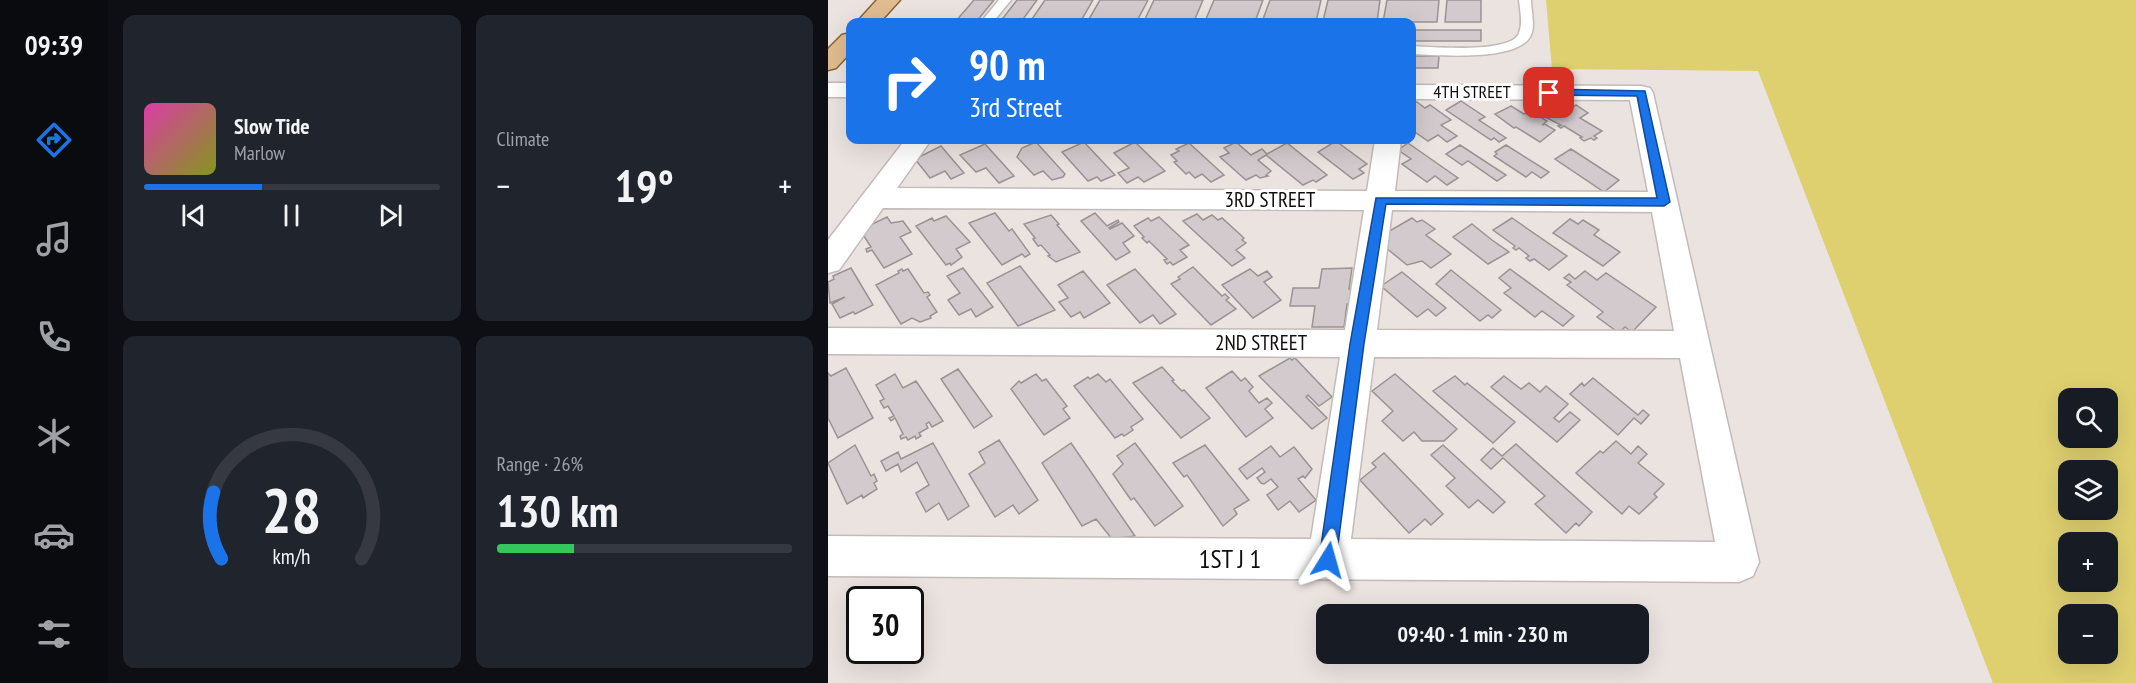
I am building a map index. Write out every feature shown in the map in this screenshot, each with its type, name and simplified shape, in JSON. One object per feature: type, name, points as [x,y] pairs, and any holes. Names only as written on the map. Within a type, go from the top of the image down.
[{"type":"main road","points":[[872,18],[890,0]]},
{"type":"main road","points":[[828,63],[846,44]]},
{"type":"street","points":[[828,90],[846,90]]},
{"type":"street","name":"4TH STREET","points":[[1416,92],[1641,93],[1664,202]]},
{"type":"street","points":[[828,262],[915,144]]},
{"type":"street","points":[[1328,560],[1357,344],[1387,144]]},
{"type":"street","name":"3RD STREET","points":[[875,198],[1664,202]]},
{"type":"street","points":[[1664,202],[1694,345]]},
{"type":"street","name":"2ND STREET","points":[[828,341],[1694,345]]},
{"type":"street","name":"1ST J 1","points":[[828,556],[1739,562],[1694,345]]},
{"type":"lane","points":[[990,18],[1005,0]]},
{"type":"lane","points":[[1416,50],[1489,50],[1518,44],[1526,30],[1525,0]]},
{"type":"shaded area","points":[[1546,0],[2136,0],[2136,683],[1993,683],[1758,71],[1552,69]]},
{"type":"building","points":[[974,0],[994,0],[979,18],[958,18]]},
{"type":"building","points":[[1017,0],[1037,0],[1024,18],[1003,18]]},
{"type":"building","points":[[1045,0],[1093,0],[1083,18],[1033,18]]},
{"type":"building","points":[[1100,0],[1148,0],[1139,18],[1090,18]]},
{"type":"building","points":[[1154,0],[1203,0],[1195,18],[1145,18]]},
{"type":"building","points":[[1214,0],[1263,0],[1256,18],[1206,18]]},
{"type":"building","points":[[1270,0],[1321,0],[1317,18],[1263,18]]},
{"type":"building","points":[[1328,0],[1380,0],[1378,18],[1324,18]]},
{"type":"building","points":[[1387,0],[1439,0],[1437,22],[1416,22],[1416,18],[1384,18]]},
{"type":"building","points":[[1447,0],[1481,0],[1481,22],[1445,22]]},
{"type":"building","points":[[1416,30],[1481,30],[1481,41],[1416,41]]},
{"type":"building","points":[[1416,56],[1439,56],[1438,68],[1416,68]]},
{"type":"building","points":[[1461,101],[1485,117],[1479,120],[1506,138],[1499,142],[1494,138],[1491,140],[1446,110]]},
{"type":"building","points":[[1416,102],[1425,108],[1430,105],[1451,120],[1441,125],[1457,136],[1447,142],[1438,135],[1428,141],[1416,133]]},
{"type":"building","points":[[1557,104],[1568,110],[1576,105],[1588,113],[1580,118],[1602,131],[1594,136],[1597,138],[1584,141],[1580,138],[1582,137],[1564,126],[1561,128],[1558,126],[1561,125],[1545,117],[1547,116],[1542,113]]},
{"type":"building","points":[[1511,106],[1524,114],[1530,110],[1547,121],[1542,125],[1545,124],[1555,130],[1540,142],[1516,127],[1514,128],[1495,114]]},
{"type":"building","points":[[985,144],[1014,176],[999,183],[986,168],[976,172],[960,155]]},
{"type":"building","points":[[1038,144],[1065,174],[1063,177],[1052,180],[1043,171],[1034,175],[1017,157],[1022,148]]},
{"type":"building","points":[[1080,144],[1086,144],[1115,175],[1101,181],[1097,177],[1088,181],[1062,152]]},
{"type":"building","points":[[1131,144],[1137,144],[1165,171],[1144,182],[1138,177],[1127,183],[1118,173],[1129,168],[1114,153]]},
{"type":"building","points":[[1190,144],[1224,175],[1211,182],[1202,174],[1195,178],[1189,172],[1186,174],[1174,162],[1177,161],[1171,155],[1179,151],[1176,149]]},
{"type":"building","points":[[1238,144],[1251,155],[1262,149],[1267,154],[1288,144],[1327,175],[1316,182],[1313,180],[1303,185],[1266,155],[1258,160],[1271,171],[1266,175],[1268,176],[1260,178],[1256,175],[1246,180],[1220,157],[1229,153],[1224,148]]},
{"type":"building","points":[[1331,144],[1340,144],[1367,164],[1359,169],[1364,173],[1353,179],[1318,152]]},
{"type":"building","points":[[1409,144],[1458,178],[1447,185],[1435,176],[1427,182],[1402,164],[1411,159],[1398,150]]},
{"type":"building","points":[[1460,145],[1506,175],[1497,181],[1468,161],[1462,165],[1446,154]]},
{"type":"building","points":[[1506,145],[1549,172],[1541,178],[1532,172],[1526,177],[1494,156],[1497,154],[1495,152]]},
{"type":"building","points":[[941,146],[964,173],[951,179],[945,171],[930,178],[915,159]]},
{"type":"building","points":[[1571,149],[1619,180],[1604,192],[1555,159]]},
{"type":"building","points":[[995,213],[1009,231],[1012,229],[1030,254],[1025,257],[1022,254],[1002,265],[969,223]]},
{"type":"building","points":[[1095,213],[1107,226],[1118,220],[1119,222],[1110,229],[1122,223],[1134,236],[1123,243],[1130,252],[1116,260],[1081,221]]},
{"type":"building","points":[[1197,214],[1203,220],[1212,215],[1218,220],[1222,218],[1244,238],[1242,240],[1246,243],[1236,250],[1245,258],[1232,266],[1183,221]]},
{"type":"building","points":[[1051,215],[1080,252],[1056,262],[1048,256],[1050,255],[1041,245],[1038,246],[1024,224]]},
{"type":"building","points":[[946,216],[970,242],[956,249],[962,257],[951,265],[950,263],[946,265],[916,226],[932,218],[934,221]]},
{"type":"building","points":[[887,217],[891,223],[903,221],[911,232],[900,237],[912,254],[884,268],[872,250],[867,252],[866,249],[871,247],[860,230]]},
{"type":"building","points":[[1159,217],[1189,245],[1180,250],[1187,257],[1173,265],[1170,262],[1167,264],[1164,260],[1167,259],[1149,241],[1147,243],[1142,238],[1144,237],[1134,226],[1148,218],[1151,221]]},
{"type":"building","points":[[1412,218],[1417,222],[1422,220],[1435,229],[1426,235],[1451,254],[1431,268],[1422,261],[1407,265],[1385,247],[1386,233]]},
{"type":"building","points":[[1512,218],[1567,256],[1549,270],[1534,259],[1530,261],[1526,258],[1529,256],[1519,248],[1516,250],[1513,248],[1515,246],[1493,230]]},
{"type":"building","points":[[1570,219],[1578,224],[1583,220],[1599,230],[1594,235],[1620,252],[1603,266],[1553,233]]},
{"type":"building","points":[[1472,224],[1509,252],[1488,264],[1453,237]]},
{"type":"building","points":[[1020,266],[1055,310],[1018,326],[987,283]]},
{"type":"building","points":[[1193,267],[1222,296],[1225,294],[1229,298],[1226,300],[1236,309],[1211,325],[1171,284]]},
{"type":"building","points":[[851,268],[873,305],[840,318],[832,304],[845,297],[830,303],[828,282],[834,279],[833,276]]},
{"type":"building","points":[[963,268],[993,307],[976,317],[971,309],[959,315],[948,300],[960,293],[947,276]]},
{"type":"building","points":[[1352,268],[1349,289],[1353,289],[1351,304],[1347,304],[1344,327],[1312,327],[1315,306],[1290,306],[1293,288],[1319,288],[1322,269]]},
{"type":"building","points":[[902,269],[903,271],[908,269],[924,293],[928,292],[930,295],[927,297],[937,312],[930,316],[931,318],[920,322],[912,318],[901,324],[876,285],[899,273],[898,271]]},
{"type":"building","points":[[1135,269],[1176,314],[1160,324],[1153,315],[1140,323],[1107,285]]},
{"type":"building","points":[[1250,269],[1258,276],[1267,271],[1272,277],[1264,282],[1281,300],[1253,318],[1222,285]]},
{"type":"building","points":[[1510,269],[1574,316],[1563,326],[1542,311],[1535,317],[1504,293],[1511,288],[1499,278]]},
{"type":"building","points":[[1451,270],[1501,310],[1492,318],[1488,315],[1480,321],[1436,284]]},
{"type":"building","points":[[1083,271],[1110,303],[1084,318],[1080,312],[1071,317],[1059,302],[1068,298],[1058,285]]},
{"type":"building","points":[[1585,271],[1597,280],[1606,273],[1656,307],[1632,332],[1625,327],[1619,333],[1597,317],[1603,312],[1567,285],[1571,282],[1564,278],[1569,274],[1575,279]]},
{"type":"building","points":[[1402,272],[1446,308],[1436,316],[1428,309],[1417,317],[1381,286]]},
{"type":"building","points":[[1290,358],[1292,360],[1295,358],[1332,397],[1319,406],[1308,395],[1306,397],[1327,418],[1312,429],[1259,376]]},
{"type":"building","points":[[1162,367],[1174,380],[1172,381],[1182,391],[1184,390],[1210,418],[1181,438],[1133,383]]},
{"type":"building","points":[[846,368],[873,418],[838,438],[828,418],[828,373],[831,376]]},
{"type":"building","points":[[958,369],[992,416],[974,428],[941,379]]},
{"type":"building","points":[[1232,371],[1241,381],[1245,378],[1253,387],[1249,391],[1259,403],[1267,398],[1272,403],[1265,409],[1273,418],[1246,437],[1206,388]]},
{"type":"building","points":[[895,374],[903,388],[916,381],[943,421],[932,427],[929,422],[926,424],[928,428],[919,433],[921,436],[916,439],[915,436],[908,440],[906,437],[901,439],[900,436],[903,434],[895,418],[891,421],[889,418],[894,416],[888,406],[884,408],[880,401],[884,399],[876,385]]},
{"type":"building","points":[[1036,374],[1042,381],[1046,379],[1067,406],[1063,409],[1070,418],[1044,435],[1011,389],[1019,381],[1021,383]]},
{"type":"building","points":[[1098,374],[1106,382],[1110,379],[1143,419],[1131,427],[1133,430],[1124,436],[1122,434],[1115,438],[1074,386]]},
{"type":"building","points":[[1395,374],[1457,429],[1444,441],[1422,441],[1414,432],[1403,441],[1382,421],[1393,411],[1372,391]]},
{"type":"building","points":[[1455,376],[1515,422],[1493,443],[1433,391]]},
{"type":"building","points":[[1504,376],[1521,389],[1529,383],[1540,392],[1546,386],[1568,404],[1554,418],[1559,422],[1570,412],[1580,420],[1557,442],[1491,387]]},
{"type":"building","points":[[1593,378],[1638,415],[1643,410],[1649,415],[1641,424],[1634,418],[1618,435],[1570,394],[1582,383],[1584,386]]},
{"type":"building","points":[[999,440],[1038,500],[1019,514],[1013,505],[995,517],[969,474],[985,463],[979,452]]},
{"type":"building","points":[[1616,441],[1631,454],[1638,446],[1647,454],[1638,463],[1664,484],[1654,494],[1657,497],[1639,514],[1629,506],[1622,514],[1576,473],[1600,451],[1603,453]]},
{"type":"building","points":[[933,443],[969,506],[948,520],[939,503],[926,512],[916,493],[929,485],[917,462],[901,472],[898,464],[886,471],[881,461],[898,452],[901,459]]},
{"type":"building","points":[[1071,443],[1135,536],[1112,539],[1096,519],[1082,526],[1042,463]]},
{"type":"building","points":[[1135,443],[1183,506],[1155,526],[1134,498],[1131,500],[1113,474],[1123,464],[1117,456]]},
{"type":"building","points":[[1516,444],[1592,512],[1579,526],[1576,523],[1566,533],[1535,504],[1545,496],[1503,458],[1491,469],[1481,460],[1493,448],[1502,456]]},
{"type":"building","points":[[855,445],[871,476],[874,474],[877,489],[847,504],[828,463]]},
{"type":"building","points":[[1205,445],[1249,500],[1234,509],[1237,514],[1223,526],[1187,475],[1184,477],[1173,463]]},
{"type":"building","points":[[1443,445],[1505,502],[1493,513],[1478,500],[1469,508],[1446,486],[1455,478],[1431,455]]},
{"type":"building","points":[[1271,446],[1280,457],[1294,447],[1312,469],[1305,478],[1303,476],[1298,479],[1316,500],[1299,512],[1290,501],[1278,510],[1267,495],[1278,487],[1271,479],[1264,484],[1257,478],[1265,472],[1262,468],[1247,479],[1239,469]]},
{"type":"building","points":[[1384,453],[1443,514],[1431,525],[1425,519],[1409,533],[1360,480],[1376,467],[1372,463]]},
{"type":"route","points":[[1328,560],[1357,344],[1380,200],[1664,202],[1641,93],[1549,93]]}]
